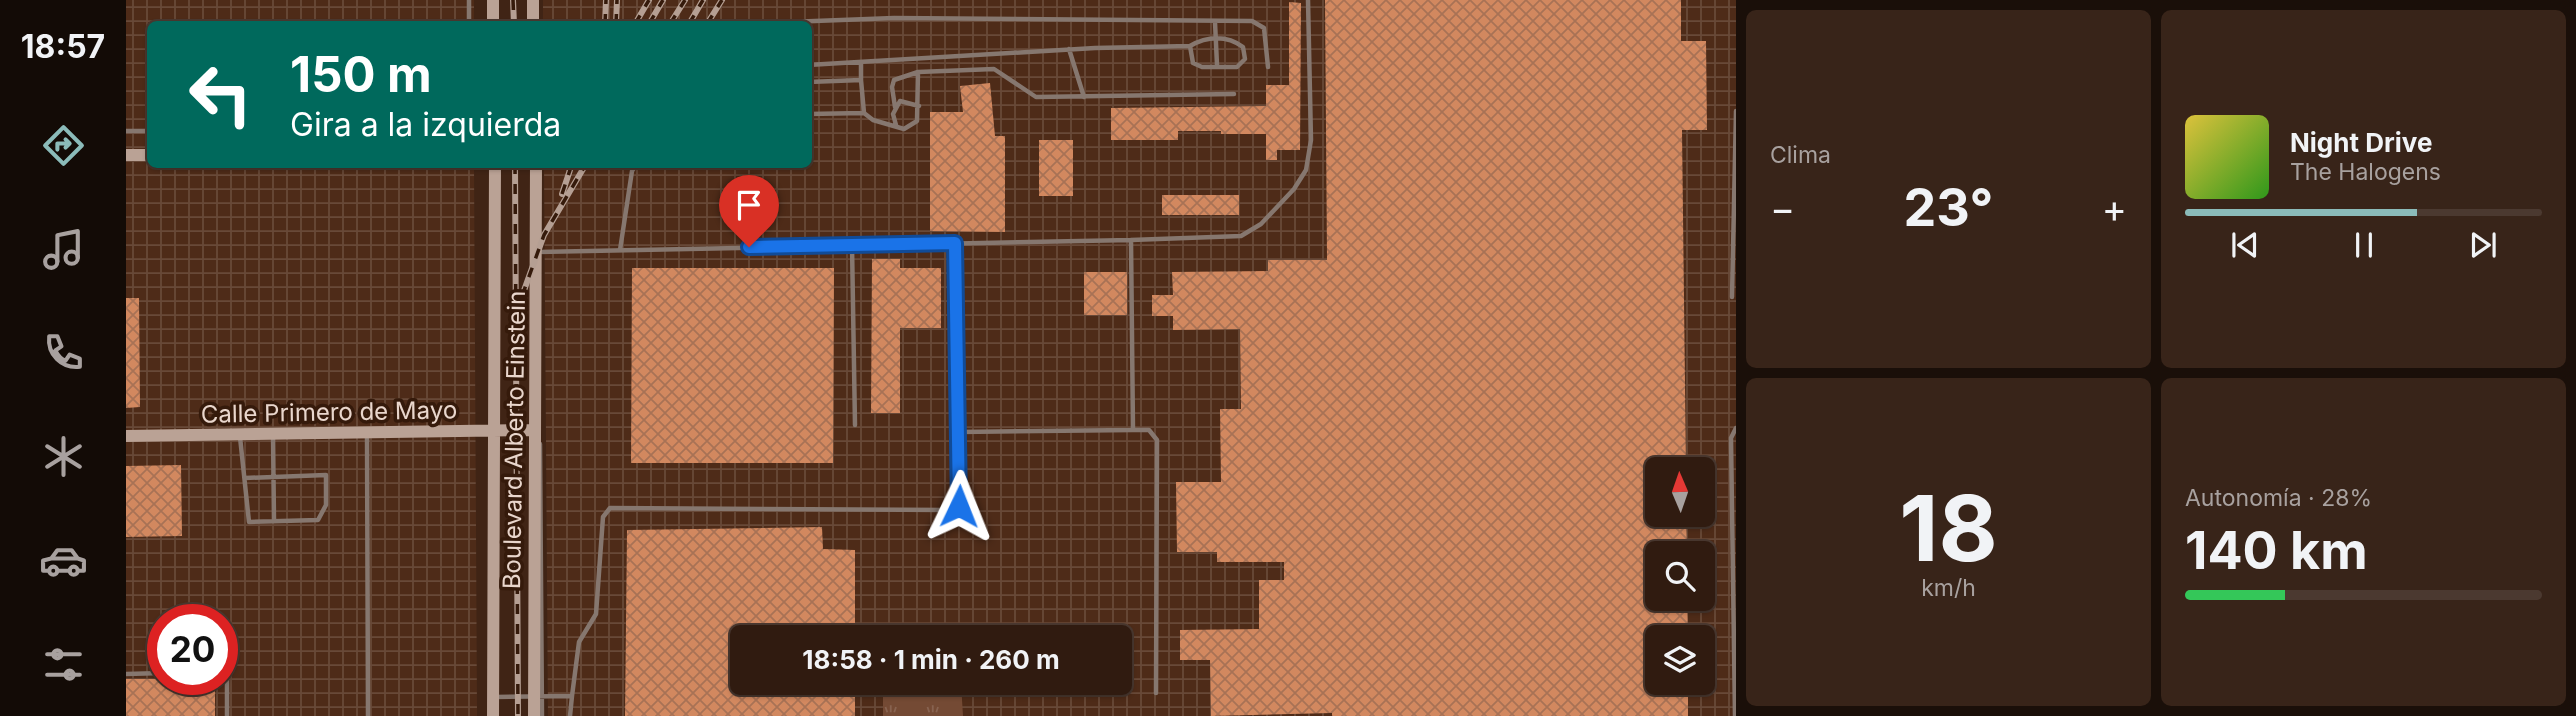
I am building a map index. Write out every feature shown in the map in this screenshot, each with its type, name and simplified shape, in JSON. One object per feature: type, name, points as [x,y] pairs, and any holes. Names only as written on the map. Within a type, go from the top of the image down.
[{"type":"main road","points":[[493,0],[493,21]]},
{"type":"main road","points":[[533,0],[533,21]]},
{"type":"main road","points":[[126,155],[147,155]]},
{"type":"main road","name":"Boulevard Alberto Einstein","points":[[493,716],[495,168]]},
{"type":"main road","name":"Boulevard Alberto Einstein","points":[[534,716],[538,696],[533,430],[536,168]]},
{"type":"main road","name":"Calle Primero de Mayo","points":[[126,436],[533,430]]},
{"type":"lane","points":[[469,0],[469,21]]},
{"type":"lane","points":[[537,252],[1241,236],[1261,224],[1294,189],[1306,170],[1311,140],[1308,0]]},
{"type":"lane","points":[[812,22],[894,18],[1252,21],[1264,28],[1268,67]]},
{"type":"lane","points":[[1215,22],[1217,65]]},
{"type":"lane","points":[[812,65],[1069,49],[1190,46],[1199,40],[1217,38],[1233,40],[1243,47],[1245,59],[1237,67],[1202,67],[1194,62],[1190,46]]},
{"type":"lane","points":[[1069,49],[1084,97]]},
{"type":"lane","points":[[861,62],[864,113]]},
{"type":"lane","points":[[896,125],[892,87],[894,80],[918,72],[994,69],[1036,97],[1234,94]]},
{"type":"lane","points":[[812,114],[864,113],[873,120],[904,129],[917,121],[918,72]]},
{"type":"lane","points":[[812,82],[861,80]]},
{"type":"lane","points":[[895,107],[906,101],[919,106]]},
{"type":"lane","points":[[1732,298],[1736,111]]},
{"type":"lane","points":[[126,131],[147,131]]},
{"type":"lane","points":[[620,250],[634,168]]},
{"type":"lane","points":[[1131,240],[1133,430]]},
{"type":"lane","points":[[570,716],[579,642],[596,614],[603,517],[607,510],[949,510],[959,506],[961,498],[955,243]]},
{"type":"lane","points":[[852,245],[855,425]]},
{"type":"lane","points":[[1735,716],[1731,438],[1736,428]]},
{"type":"lane","points":[[959,432],[1149,430],[1157,440],[1156,693]]},
{"type":"lane","points":[[367,433],[368,716]]},
{"type":"lane","points":[[239,434],[249,522],[318,520],[326,505],[326,475],[246,478]]},
{"type":"lane","points":[[273,434],[274,521]]},
{"type":"lane","points":[[126,674],[147,673]]},
{"type":"lane","points":[[227,695],[228,716]]},
{"type":"lane","points":[[538,696],[542,716]]},
{"type":"lane","points":[[493,697],[572,696]]},
{"type":"shaded area","points":[[126,0],[474,0],[474,21],[147,21],[147,168],[474,168],[477,716],[126,716]]},
{"type":"shaded area","points":[[543,0],[1736,0],[1736,716],[548,716],[544,168],[812,168],[812,21],[543,21]]},
{"type":"green space","points":[[883,695],[962,695],[963,716],[883,716]]},
{"type":"building","points":[[1325,0],[1681,0],[1681,41],[1706,41],[1707,130],[1682,130],[1686,457],[1645,457],[1645,527],[1686,527],[1687,541],[1645,541],[1645,611],[1687,611],[1688,625],[1645,625],[1645,695],[1688,695],[1688,716],[1332,716],[1332,713],[1211,716],[1210,660],[1180,660],[1180,630],[1259,629],[1259,580],[1284,580],[1284,562],[1217,562],[1217,552],[1177,552],[1176,482],[1221,482],[1220,409],[1241,409],[1240,329],[1173,330],[1173,316],[1152,316],[1152,295],[1173,295],[1172,272],[1268,271],[1268,260],[1327,260]]},
{"type":"building","points":[[1289,2],[1301,3],[1300,150],[1277,150],[1277,160],[1266,160],[1266,134],[1221,134],[1221,131],[1178,131],[1178,140],[1111,140],[1111,108],[1266,106],[1266,85],[1289,85]]},
{"type":"building","points":[[990,83],[995,136],[1005,136],[1005,232],[930,231],[930,112],[963,112],[960,86]]},
{"type":"building","points":[[1039,140],[1073,140],[1073,196],[1039,196]]},
{"type":"building","points":[[1162,195],[1239,195],[1239,215],[1162,215]]},
{"type":"building","points":[[872,259],[900,259],[900,268],[941,268],[941,328],[900,328],[900,413],[871,413]]},
{"type":"building","points":[[632,268],[834,268],[833,463],[631,463]]},
{"type":"building","points":[[1084,272],[1127,272],[1127,315],[1084,315]]},
{"type":"building","points":[[126,298],[139,298],[140,407],[126,408]]},
{"type":"building","points":[[181,465],[182,536],[126,537],[126,466]]},
{"type":"building","points":[[822,527],[823,549],[855,550],[855,625],[730,625],[730,695],[855,695],[855,716],[625,716],[627,530]]},
{"type":"building","points":[[126,679],[147,679],[147,695],[215,695],[215,716],[126,716]]},
{"type":"railway","points":[[513,0],[514,21]]},
{"type":"railway","points":[[605,21],[606,0]]},
{"type":"railway","points":[[616,21],[617,0]]},
{"type":"railway","points":[[637,21],[649,0]]},
{"type":"railway","points":[[651,21],[663,0]]},
{"type":"railway","points":[[672,21],[685,0]]},
{"type":"railway","points":[[691,21],[703,0]]},
{"type":"railway","points":[[709,21],[722,0]]},
{"type":"railway","points":[[515,168],[518,716]]},
{"type":"railway","points":[[562,194],[571,168]]},
{"type":"railway","points":[[522,296],[544,235],[584,168]]},
{"type":"route","points":[[749,247],[955,243],[961,498],[959,506]]}]
